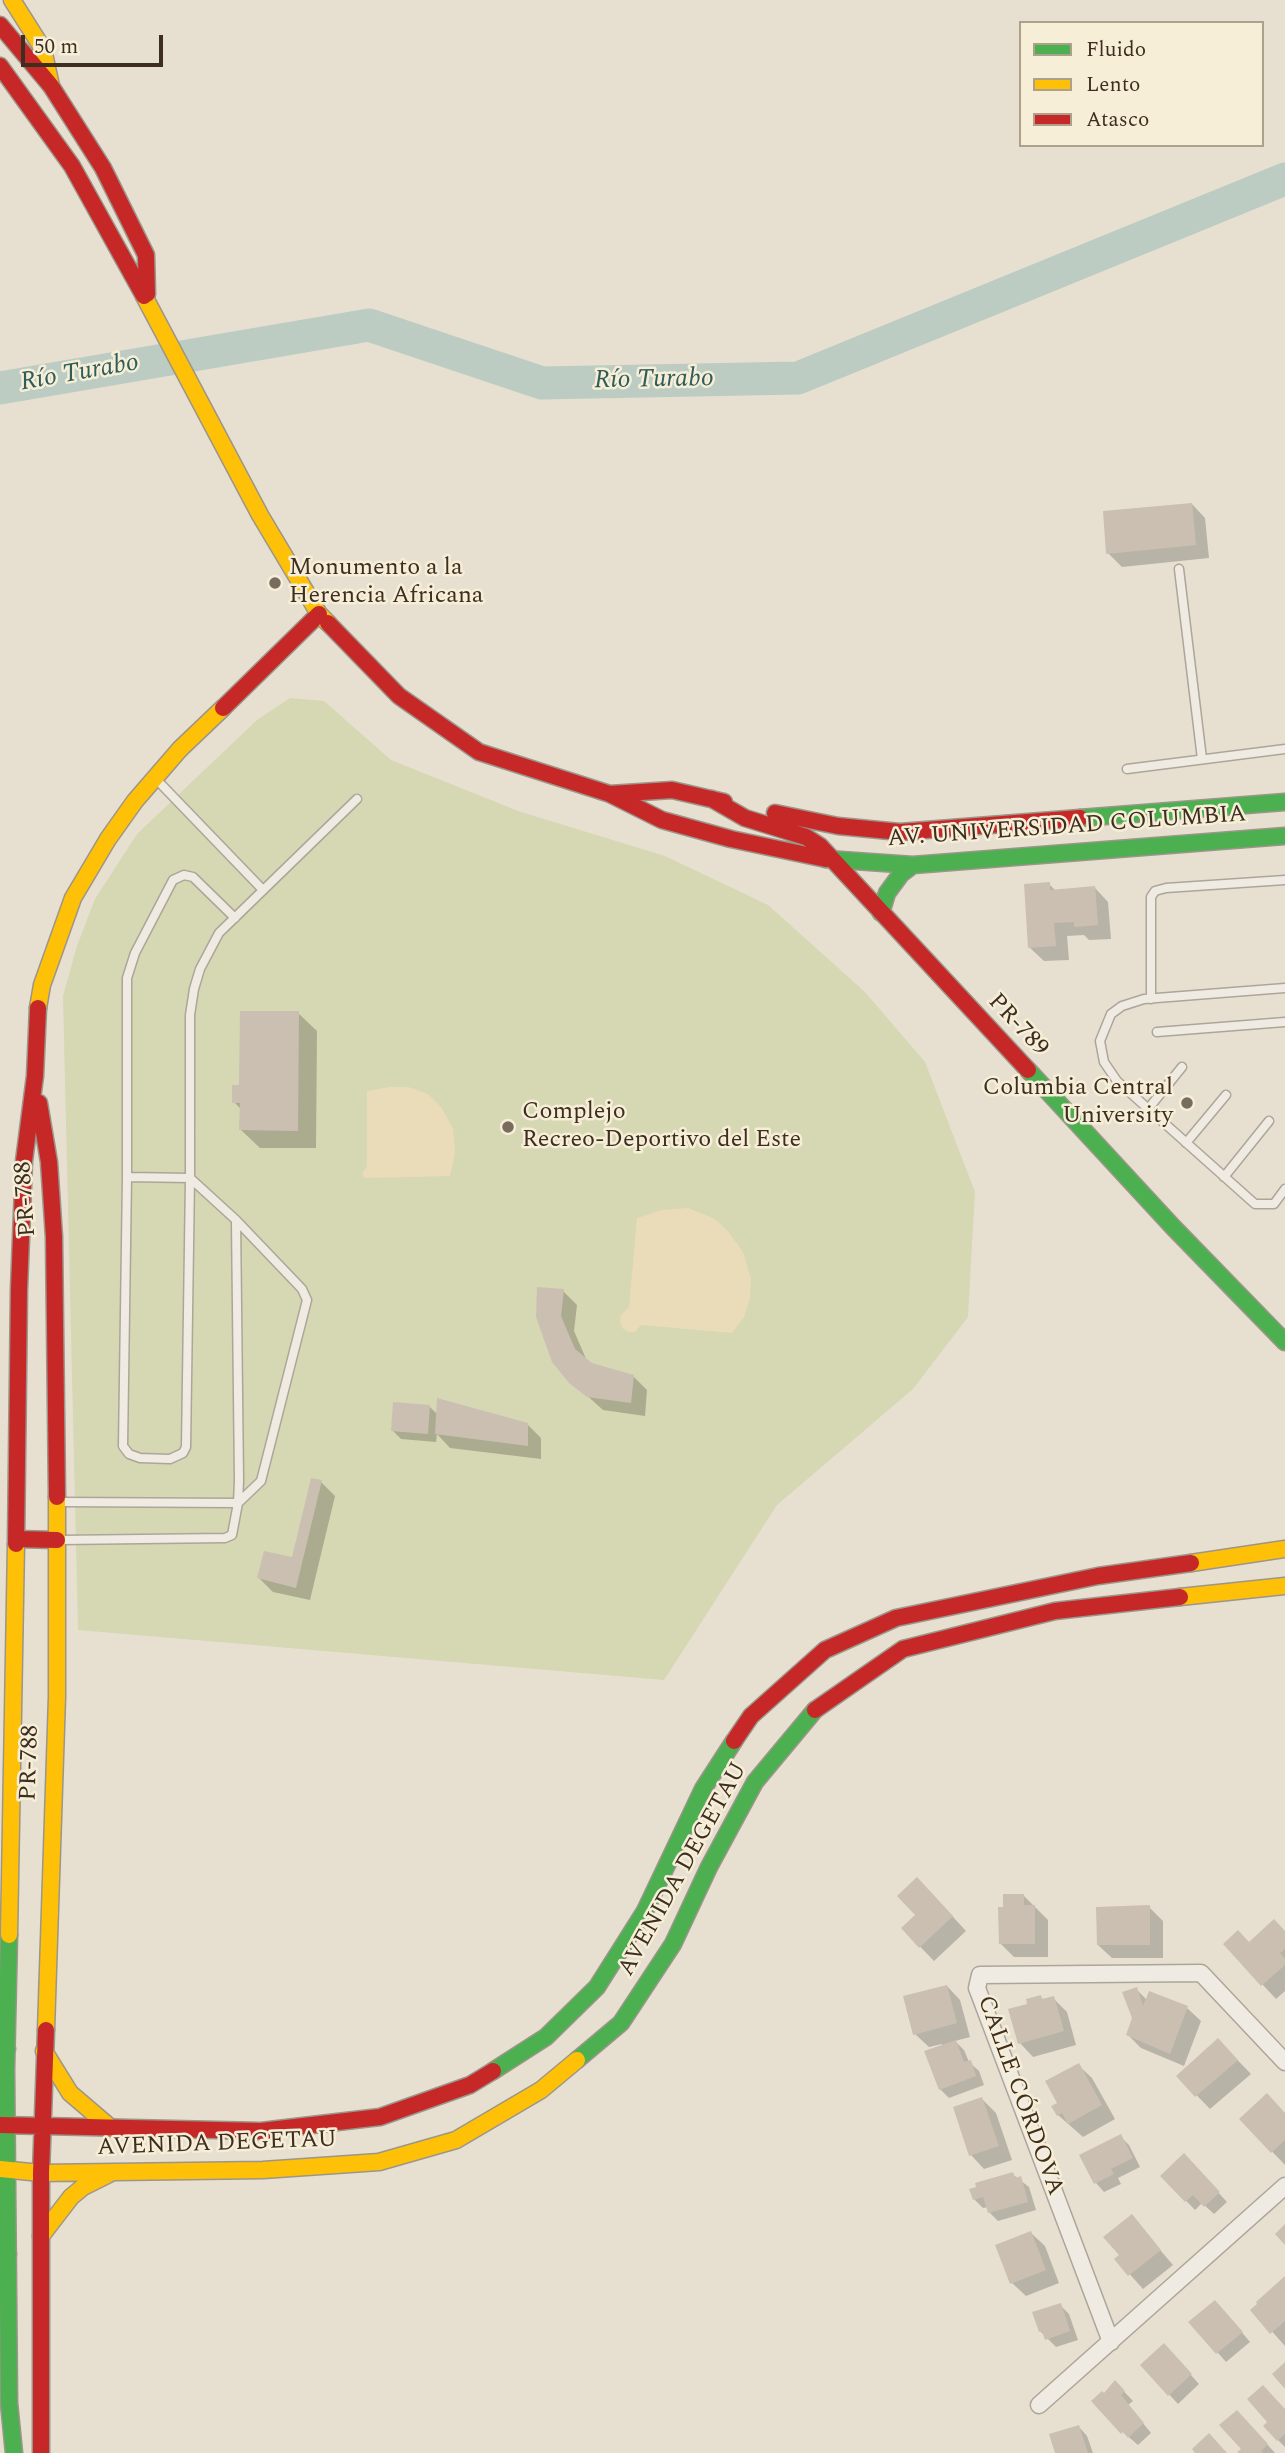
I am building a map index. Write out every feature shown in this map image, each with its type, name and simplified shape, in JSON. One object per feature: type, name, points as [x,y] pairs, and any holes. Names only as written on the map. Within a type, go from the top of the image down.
[{"type":"main road","points":[[12,0],[43,49],[51,86]]},
{"type":"main road","name":"AV. UNIVERSIDAD COLUMBIA","points":[[0,25],[51,86],[103,168],[146,255],[148,300]]},
{"type":"main road","name":"AV. UNIVERSIDAD COLUMBIA","points":[[0,66],[72,166],[148,300],[260,515],[318,614],[399,696],[479,752],[610,794],[662,820],[731,839],[834,860],[913,864],[1285,836]]},
{"type":"main road","name":"PR-788","points":[[41,2453],[41,2172],[56,1711],[57,1540],[37,1502],[19,1289],[24,1161],[35,1076],[37,1016],[42,985],[73,898],[108,839],[155,778],[228,701],[318,614]]},
{"type":"main road","name":"AV. UNIVERSIDAD COLUMBIA","points":[[610,794],[673,790],[838,826],[900,832],[1285,802]]},
{"type":"main road","name":"PR-789","points":[[712,799],[745,818],[806,837],[820,846],[1173,1227],[1285,1342]]},
{"type":"main road","points":[[834,860],[852,849],[868,846],[1061,829],[1081,823],[1090,817]]},
{"type":"main road","points":[[881,914],[887,893],[901,874],[913,864]]},
{"type":"main road","name":"PR-788","points":[[14,2453],[9,2403],[3,2054],[16,1539],[37,1502],[54,1237],[49,1162],[35,1076]]},
{"type":"main road","points":[[16,1539],[57,1540]]},
{"type":"main road","name":"AVENIDA DEGETAU","points":[[3,2125],[261,2131],[380,2118],[470,2085],[545,2037],[597,1987],[645,1911],[703,1789],[751,1716],[825,1650],[896,1618],[1098,1576],[1285,1549]]},
{"type":"main road","name":"AVENIDA DEGETAU","points":[[4,2169],[41,2172],[262,2170],[379,2162],[456,2140],[541,2090],[621,2023],[673,1944],[709,1867],[755,1782],[818,1706],[903,1649],[1055,1611],[1285,1586]]},
{"type":"main road","points":[[44,2052],[70,2093],[111,2128]]},
{"type":"main road","points":[[40,2236],[71,2197],[100,2177],[114,2172]]},
{"type":"main road","points":[[0,2237],[8,2255]]},
{"type":"street","name":"CALLE CÓRDOVA","points":[[1111,2342],[977,1989],[980,1975],[1200,1973],[1285,2062]]},
{"type":"street","points":[[1039,2404],[1285,2186]]},
{"type":"lane","points":[[1179,569],[1202,759]]},
{"type":"lane","points":[[1127,769],[1285,749]]},
{"type":"lane","points":[[155,778],[263,890]]},
{"type":"lane","points":[[235,918],[193,877],[184,875],[173,880],[135,953],[127,978],[123,1446],[128,1454],[140,1458],[170,1459],[183,1453],[186,1447],[190,1015],[200,969],[219,933],[235,918],[357,799]]},
{"type":"lane","points":[[1151,999],[1151,897],[1155,891],[1285,880]]},
{"type":"lane","points":[[1285,988],[1151,999],[1122,1006],[1111,1014],[1100,1041],[1104,1062],[1116,1081],[1255,1204],[1274,1204],[1285,1189]]},
{"type":"lane","points":[[1157,1032],[1285,1022]]},
{"type":"lane","points":[[1147,1109],[1182,1067]]},
{"type":"lane","points":[[1186,1143],[1226,1095]]},
{"type":"lane","points":[[1224,1177],[1269,1121]]},
{"type":"lane","points":[[37,1502],[238,1503],[261,1481],[307,1300],[302,1289],[236,1220],[190,1178],[127,1177]]},
{"type":"lane","points":[[57,1540],[225,1538],[232,1535],[238,1503],[236,1220]]},
{"type":"green space","name":"Complejo Recreo-Deportivo del Este","points":[[290,698],[324,701],[391,760],[518,811],[665,856],[768,905],[864,991],[925,1062],[975,1192],[968,1317],[913,1389],[777,1505],[664,1680],[78,1630],[63,996],[77,946],[95,899],[137,834],[257,720]]},
{"type":"sand","points":[[408,1087],[428,1094],[442,1108],[453,1129],[455,1153],[450,1176],[365,1178],[362,1174],[367,1166],[367,1091]]},
{"type":"sand","points":[[688,1208],[713,1218],[727,1230],[743,1252],[751,1279],[750,1299],[744,1317],[732,1333],[641,1325],[635,1332],[623,1329],[620,1322],[621,1315],[629,1307],[637,1218],[662,1210]]},
{"type":"building","points":[[1192,503],[1196,545],[1106,554],[1103,511]]},
{"type":"building","points":[[1050,882],[1050,890],[1095,886],[1098,925],[1074,927],[1074,922],[1054,923],[1056,946],[1028,948],[1024,884]]},
{"type":"building","points":[[240,1011],[299,1011],[298,1131],[239,1130],[240,1103],[232,1103],[232,1085],[239,1085]]},
{"type":"building","points":[[537,1287],[564,1289],[561,1316],[575,1349],[592,1363],[634,1375],[631,1403],[587,1397],[569,1383],[552,1362],[536,1317]]},
{"type":"building","points":[[437,1398],[528,1423],[528,1446],[435,1434]]},
{"type":"building","points":[[393,1402],[430,1405],[428,1434],[391,1431]]},
{"type":"building","points":[[311,1478],[322,1480],[296,1588],[257,1578],[264,1551],[292,1557]]},
{"type":"building","points":[[917,1877],[953,1916],[919,1948],[901,1928],[915,1915],[897,1896]]},
{"type":"building","points":[[1003,1894],[1024,1894],[1024,1905],[1035,1905],[1035,1944],[999,1944],[998,1907],[1003,1907]]},
{"type":"building","points":[[1150,1905],[1150,1945],[1097,1945],[1096,1907]]},
{"type":"building","points":[[1274,1919],[1285,1931],[1285,1949],[1280,1953],[1285,1959],[1285,1965],[1261,1986],[1223,1944],[1238,1930],[1249,1942]]},
{"type":"building","points":[[947,1985],[957,2023],[913,2035],[903,1996]]},
{"type":"building","points":[[1137,1987],[1143,2006],[1149,1991],[1188,2006],[1170,2054],[1126,2035],[1132,2018],[1122,1992]]},
{"type":"building","points":[[1041,1995],[1042,1999],[1054,1996],[1064,2031],[1018,2044],[1008,2009],[1027,2004],[1026,1999]]},
{"type":"building","points":[[1218,2038],[1238,2060],[1195,2097],[1176,2076]]},
{"type":"building","points":[[956,2040],[964,2062],[971,2060],[976,2076],[939,2090],[924,2051]]},
{"type":"building","points":[[1079,2063],[1102,2105],[1068,2124],[1062,2113],[1057,2116],[1051,2106],[1057,2103],[1045,2081]]},
{"type":"building","points":[[1267,2093],[1285,2113],[1285,2140],[1271,2153],[1239,2119]]},
{"type":"building","points":[[982,2097],[999,2146],[969,2156],[953,2107]]},
{"type":"building","points":[[1121,2134],[1133,2158],[1111,2169],[1114,2174],[1094,2184],[1079,2155]]},
{"type":"building","points":[[1184,2153],[1220,2192],[1204,2207],[1193,2195],[1185,2202],[1160,2176]]},
{"type":"building","points":[[1013,2172],[1015,2178],[1021,2176],[1028,2202],[988,2213],[983,2197],[973,2200],[969,2189],[976,2187],[975,2183]]},
{"type":"building","points":[[1132,2214],[1161,2250],[1128,2276],[1114,2259],[1119,2255],[1103,2237]]},
{"type":"building","points":[[1285,2224],[1285,2245],[1275,2234]]},
{"type":"building","points":[[1031,2231],[1046,2270],[1010,2284],[995,2245]]},
{"type":"building","points":[[1285,2276],[1285,2321],[1270,2334],[1250,2310]]},
{"type":"building","points":[[1215,2300],[1243,2332],[1216,2354],[1188,2322]]},
{"type":"building","points":[[1061,2303],[1070,2331],[1045,2340],[1032,2312]]},
{"type":"building","points":[[1164,2343],[1192,2374],[1168,2396],[1140,2365]]},
{"type":"building","points":[[1285,2362],[1285,2389],[1272,2374]]},
{"type":"building","points":[[1115,2380],[1125,2391],[1121,2395],[1144,2423],[1128,2438],[1123,2432],[1121,2434],[1091,2401],[1102,2391],[1104,2393]]},
{"type":"building","points":[[1263,2385],[1285,2409],[1285,2434],[1277,2441],[1263,2426],[1267,2422],[1247,2399]]},
{"type":"building","points":[[1237,2410],[1268,2444],[1261,2451],[1263,2453],[1237,2452],[1241,2449],[1219,2425]]},
{"type":"building","points":[[1079,2425],[1088,2453],[1055,2453],[1049,2434]]},
{"type":"building","points":[[1209,2433],[1227,2453],[1195,2453],[1192,2449]]},
{"type":"waterway","name":"Río Turabo","points":[[0,388],[369,325],[542,383],[798,378],[1285,179]]},
{"type":"traffic: fast","points":[[1080,818],[1285,802]]},
{"type":"traffic: fast","points":[[826,859],[913,865],[1285,836]]},
{"type":"traffic: fast","points":[[881,913],[887,893],[901,874],[913,865]]},
{"type":"traffic: fast","points":[[1028,1070],[1173,1227],[1285,1342]]},
{"type":"traffic: fast","points":[[577,2060],[621,2023],[673,1944],[709,1867],[755,1782],[815,1710]]},
{"type":"traffic: fast","points":[[493,2071],[546,2037],[597,1987],[645,1911],[703,1789],[734,1741]]},
{"type":"traffic: fast","points":[[9,1935],[6,2069],[9,2403],[14,2453]]},
{"type":"traffic: fast","points":[[0,2059],[7,2049]]},
{"type":"traffic: fast","points":[[0,2237],[8,2254]]},
{"type":"traffic: slow","points":[[12,0],[43,49],[51,86]]},
{"type":"traffic: slow","points":[[144,296],[260,515],[319,614],[328,623]]},
{"type":"traffic: slow","points":[[38,1008],[42,985],[73,898],[108,839],[135,801],[180,749],[223,708]]},
{"type":"traffic: slow","points":[[46,2030],[57,1697],[57,1497]]},
{"type":"traffic: slow","points":[[9,1935],[16,1544]]},
{"type":"traffic: slow","points":[[1191,1563],[1285,1549]]},
{"type":"traffic: slow","points":[[1180,1597],[1285,1586]]},
{"type":"traffic: slow","points":[[44,2051],[70,2093],[111,2128]]},
{"type":"traffic: slow","points":[[0,2169],[41,2173],[263,2170],[379,2162],[456,2140],[541,2090],[577,2060]]},
{"type":"traffic: slow","points":[[41,2236],[71,2197],[83,2187],[111,2173]]},
{"type":"traffic: jam","points":[[0,25],[51,86],[103,168],[146,255],[147,294]]},
{"type":"traffic: jam","points":[[0,66],[72,166],[144,296]]},
{"type":"traffic: jam","points":[[223,708],[319,614]]},
{"type":"traffic: jam","points":[[328,623],[399,696],[479,752],[610,794],[662,820],[731,839],[826,859]]},
{"type":"traffic: jam","points":[[610,794],[672,790],[724,802]]},
{"type":"traffic: jam","points":[[712,799],[745,818],[806,837],[820,846],[1028,1070]]},
{"type":"traffic: jam","points":[[775,813],[838,826],[900,832],[1080,818]]},
{"type":"traffic: jam","points":[[16,1544],[19,1289],[24,1161],[35,1076],[38,1008]]},
{"type":"traffic: jam","points":[[39,1103],[49,1162],[54,1237],[57,1497]]},
{"type":"traffic: jam","points":[[16,1539],[57,1540]]},
{"type":"traffic: jam","points":[[734,1741],[751,1716],[825,1650],[896,1618],[1098,1576],[1191,1563]]},
{"type":"traffic: jam","points":[[815,1710],[903,1649],[1055,1611],[1180,1597]]},
{"type":"traffic: jam","points":[[41,2453],[41,2173],[46,2030]]},
{"type":"traffic: jam","points":[[0,2125],[261,2131],[380,2117],[470,2085],[493,2071]]},
{"type":"place","name":"Monumento a la Herencia Africana","points":[[275,583]]},
{"type":"place","name":"Columbia Central University","points":[[1187,1103]]},
{"type":"place","name":"Complejo Recreo-Deportivo del Este","points":[[508,1127]]}]
